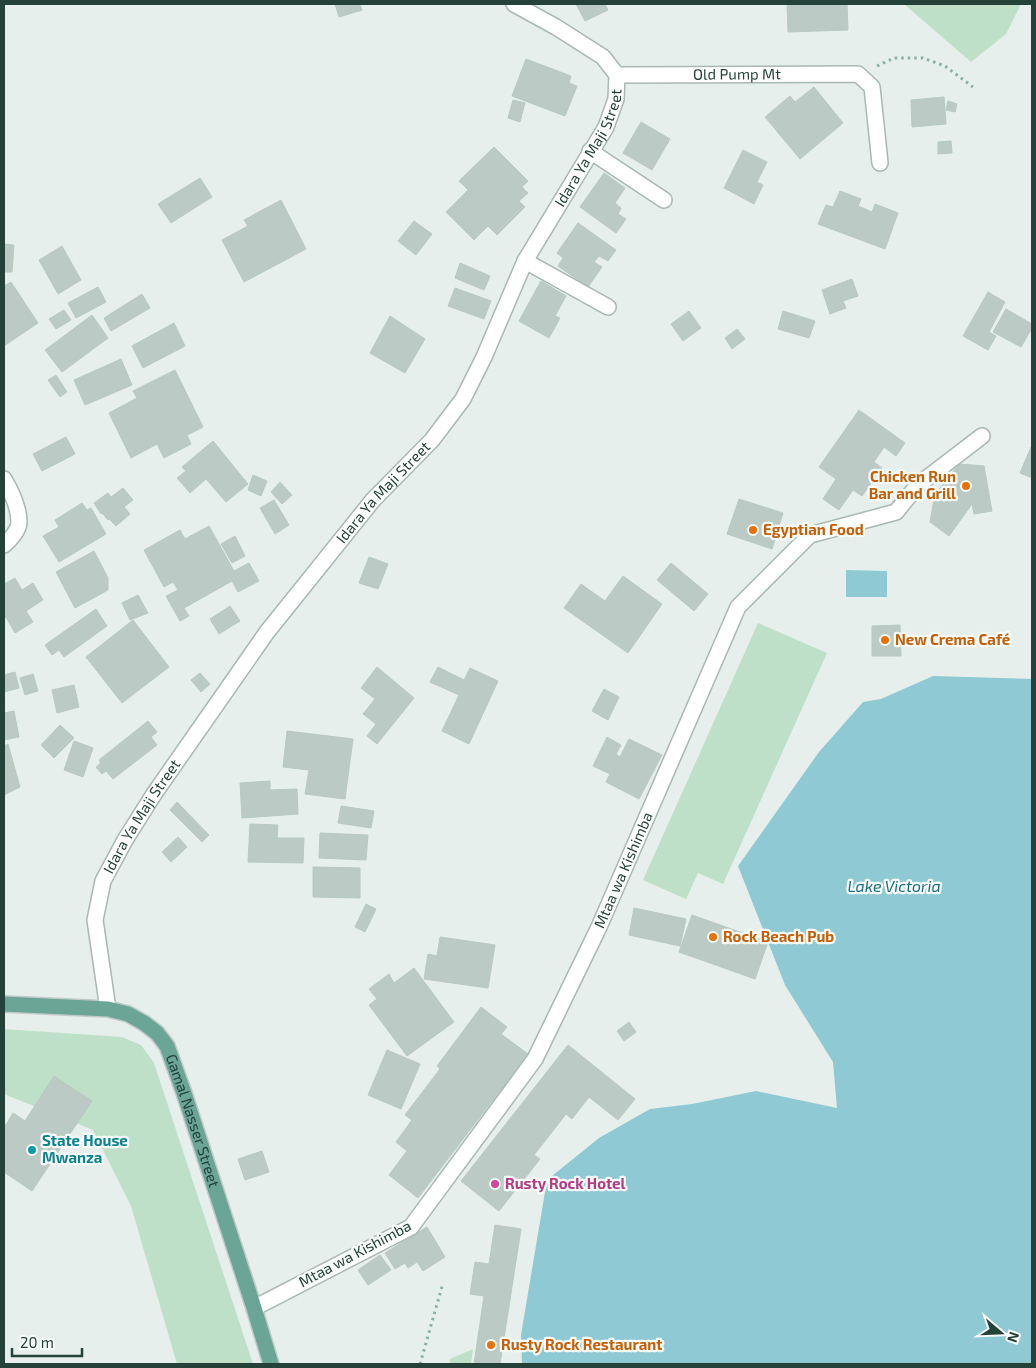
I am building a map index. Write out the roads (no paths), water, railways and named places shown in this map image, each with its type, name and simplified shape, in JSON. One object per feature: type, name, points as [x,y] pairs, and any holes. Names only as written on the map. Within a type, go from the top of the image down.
[{"type":"main road","name":"Gamal Nasser Street","points":[[4,1004],[108,1009],[128,1014],[157,1033],[167,1046],[271,1364]]},
{"type":"street","name":"Idara Ya Maji Street","points":[[108,1009],[95,920],[103,881],[125,840],[154,794],[268,632],[373,500],[432,440],[463,400],[484,357],[525,261],[606,126],[616,99],[616,75],[603,57],[556,27],[514,4]]},
{"type":"street","name":"Old Pump Mt","points":[[616,75],[858,74],[872,87],[880,163]]},
{"type":"street","points":[[590,152],[664,200]]},
{"type":"street","points":[[525,261],[608,307]]},
{"type":"street","name":"Mtaa wa Kishimba","points":[[254,1308],[411,1227],[535,1059],[599,927],[738,606],[810,535],[896,512],[918,484],[982,436]]},
{"type":"street","points":[[4,479],[15,502],[19,523],[11,539],[4,545]]},
{"type":"water","points":[[846,570],[887,571],[887,597],[846,597]]},
{"type":"water","name":"Lake Victoria","points":[[933,676],[1032,679],[1032,1364],[522,1364],[521,1335],[547,1180],[599,1138],[650,1109],[692,1104],[756,1091],[837,1108],[833,1062],[785,985],[738,866],[819,752],[863,702],[881,699]]},
{"type":"place","name":"Chicken Run Bar and Grill","points":[[966,486]]},
{"type":"place","name":"Egyptian Food","points":[[753,530]]},
{"type":"place","name":"New Crema Café","points":[[885,640]]},
{"type":"place","name":"Rock Beach Pub","points":[[713,937]]},
{"type":"place","name":"State House Mwanza","points":[[32,1150]]},
{"type":"place","name":"Rusty Rock Hotel","points":[[495,1184]]},
{"type":"place","name":"Rusty Rock Restaurant","points":[[491,1345]]}]
